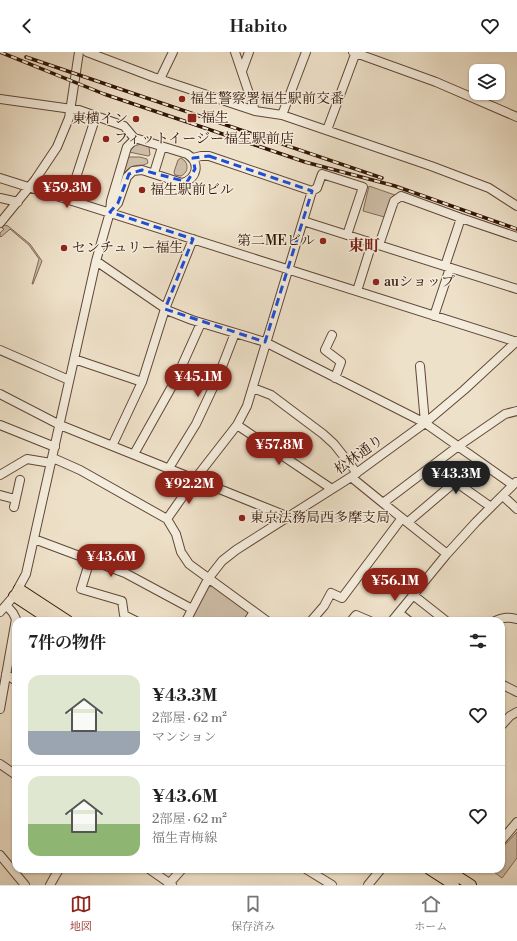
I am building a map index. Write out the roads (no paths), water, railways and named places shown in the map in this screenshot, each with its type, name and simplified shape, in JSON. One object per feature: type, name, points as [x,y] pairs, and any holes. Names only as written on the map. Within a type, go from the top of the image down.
[{"type":"main road","points":[[17,592],[47,617]]},
{"type":"main road","points":[[17,592],[61,617]]},
{"type":"main road","points":[[443,878],[454,885]]},
{"type":"main road","points":[[443,878],[471,885]]},
{"type":"street","points":[[0,223],[30,187],[57,147],[69,118],[69,109],[79,52]]},
{"type":"street","points":[[87,52],[152,77],[256,111],[282,115],[327,130],[488,188],[517,206]]},
{"type":"street","points":[[160,79],[173,52]]},
{"type":"street","points":[[235,52],[256,111]]},
{"type":"street","points":[[242,72],[249,52]]},
{"type":"street","points":[[282,115],[306,52]]},
{"type":"street","points":[[327,130],[355,52],[436,82],[517,118]]},
{"type":"street","points":[[0,99],[69,109],[96,116],[124,126],[135,139],[143,140],[187,154],[193,158],[196,164],[195,169],[192,178],[187,182],[182,183],[154,173],[137,169],[129,174],[118,203],[110,212]]},
{"type":"street","points":[[68,199],[96,116]]},
{"type":"street","points":[[0,612],[7,606],[17,592],[26,574],[96,261],[110,212],[111,200],[127,147],[135,139]]},
{"type":"street","points":[[154,173],[162,147]]},
{"type":"street","points":[[193,158],[209,156],[312,191]]},
{"type":"street","points":[[167,519],[195,479],[238,425],[247,406],[312,191],[317,188],[322,174],[363,187],[347,235]]},
{"type":"street","points":[[0,178],[516,342]]},
{"type":"street","points":[[357,291],[394,201],[401,196],[517,237]]},
{"type":"street","points":[[507,200],[517,196]]},
{"type":"street","points":[[0,198],[18,202]]},
{"type":"street","points":[[434,316],[461,218]]},
{"type":"street","points":[[303,221],[517,289]]},
{"type":"street","points":[[112,446],[142,382],[165,309],[193,239]]},
{"type":"street","points":[[96,261],[165,309],[201,323],[266,342],[425,423],[457,447],[515,483],[447,554],[396,617]]},
{"type":"street","points":[[134,454],[175,381],[201,323]]},
{"type":"street","points":[[169,468],[196,424],[218,377],[235,333]]},
{"type":"street","points":[[332,335],[325,350],[341,362],[335,378]]},
{"type":"street","name":"松林通り","points":[[188,617],[208,578],[222,561],[236,550],[354,475],[425,423],[464,390],[516,342]]},
{"type":"street","points":[[0,350],[69,380]]},
{"type":"street","points":[[74,359],[142,382]]},
{"type":"street","points":[[420,366],[425,423]]},
{"type":"street","points":[[253,388],[271,395],[334,444],[354,475],[383,503],[447,554]]},
{"type":"street","points":[[0,394],[60,425],[289,517]]},
{"type":"street","points":[[383,503],[457,447],[505,414],[517,410]]},
{"type":"street","points":[[0,425],[55,448]]},
{"type":"street","points":[[238,425],[332,489]]},
{"type":"street","points":[[0,475],[27,459],[52,460],[80,470],[167,519],[176,534],[179,546],[185,558],[195,570],[261,617]]},
{"type":"street","points":[[433,466],[491,507]]},
{"type":"street","points":[[0,495],[15,503],[20,480]]},
{"type":"street","points":[[314,617],[324,606],[330,593],[342,598],[405,520],[455,482]]},
{"type":"street","points":[[503,496],[517,509]]},
{"type":"street","points":[[34,539],[125,573],[192,609]]},
{"type":"street","points":[[90,560],[81,589],[122,601],[124,615],[128,617]]},
{"type":"street","points":[[413,595],[440,617]]},
{"type":"street","points":[[7,606],[15,617]]},
{"type":"street","points":[[251,617],[254,612]]},
{"type":"street","points":[[399,613],[404,617]]},
{"type":"street","points":[[505,617],[517,619]]},
{"type":"street","points":[[0,709],[12,641]]},
{"type":"street","points":[[6,674],[12,678]]},
{"type":"street","points":[[505,686],[517,692]]},
{"type":"street","points":[[505,722],[510,716],[517,712]]},
{"type":"street","points":[[0,764],[12,772]]},
{"type":"street","points":[[505,836],[517,822]]},
{"type":"street","points":[[0,856],[12,870]]},
{"type":"street","points":[[15,873],[25,885]]},
{"type":"street","points":[[50,885],[57,873]]},
{"type":"street","points":[[155,873],[170,884],[179,873]]},
{"type":"street","points":[[312,873],[332,885]]},
{"type":"street","points":[[368,885],[378,873]]},
{"type":"railway","points":[[0,52],[104,94],[305,162],[395,186],[517,229]]},
{"type":"railway","points":[[26,57],[382,178]]},
{"type":"place","name":"福生警察署福生駅前交番","points":[[182,99]]},
{"type":"place","name":"福生","points":[[192,118]]},
{"type":"place","name":"東横イン","points":[[136,119]]},
{"type":"place","name":"フィットイージー福生駅前店","points":[[106,139]]},
{"type":"place","name":"福生駅前ビル","points":[[142,190]]},
{"type":"place","name":"第二MEビル","points":[[323,241]]},
{"type":"place","name":"センチュリー福生","points":[[64,248]]},
{"type":"place","name":"auショップ","points":[[376,282]]},
{"type":"place","name":"東京法務局西多摩支局","points":[[242,518]]},
{"type":"district","name":"東町","points":[[364,246]]}]
